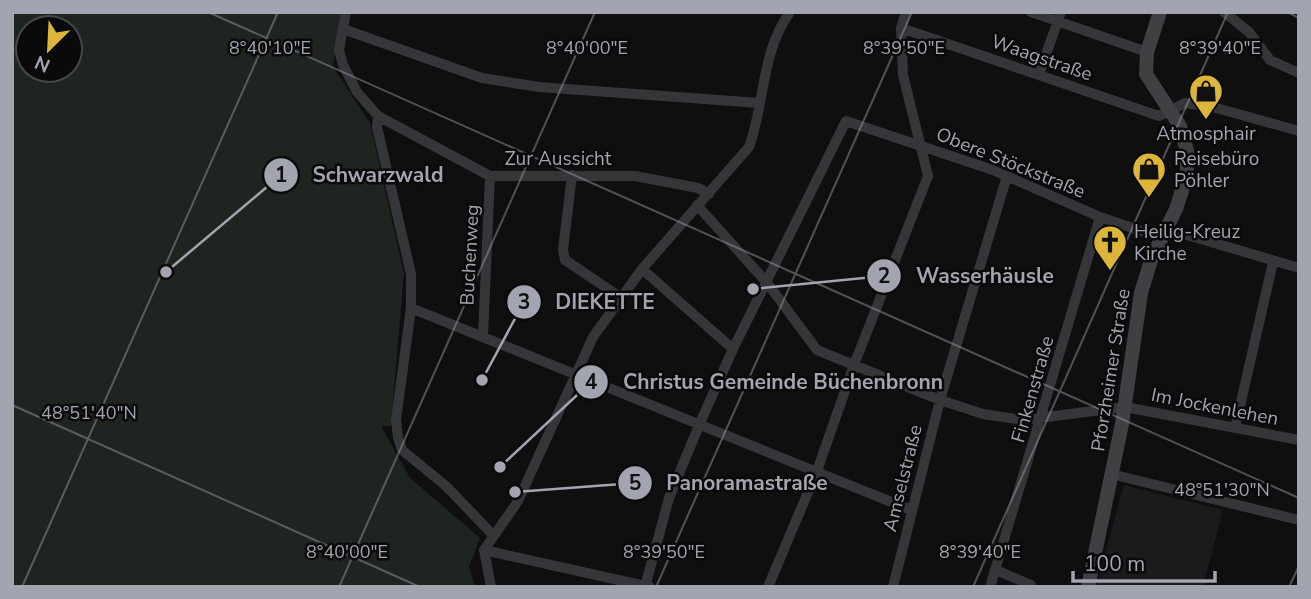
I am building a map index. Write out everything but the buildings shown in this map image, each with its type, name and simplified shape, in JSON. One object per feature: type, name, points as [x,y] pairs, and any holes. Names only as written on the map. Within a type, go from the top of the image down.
[{"type":"main road","name":"Pforzheimer Straße","points":[[1088,587],[1125,407],[1142,293],[1184,190],[1188,163],[1184,139],[1171,111],[1148,80],[1147,52],[1160,12]]},
{"type":"street","points":[[346,12],[339,50],[343,65],[358,92],[378,116],[377,127],[411,274],[411,308],[396,420],[402,450],[446,486],[493,535]]},
{"type":"street","points":[[768,587],[817,471],[854,365],[928,176],[903,75],[901,28],[905,12]]},
{"type":"street","points":[[1031,12],[1059,17],[1147,52]]},
{"type":"street","points":[[1224,12],[1249,32],[1270,60],[1299,73]]},
{"type":"street","points":[[491,587],[484,550],[518,501],[593,337],[642,269],[750,147],[767,65],[787,13]]},
{"type":"street","points":[[1039,75],[1059,17]]},
{"type":"street","name":"Waagstraße","points":[[901,28],[1159,116],[1185,103],[1213,107],[1299,131]]},
{"type":"street","points":[[343,29],[482,78],[539,87],[760,103]]},
{"type":"street","name":"Zur Aussicht","points":[[378,116],[490,176],[635,176],[709,194]]},
{"type":"street","name":"Obere Stöckstraße","points":[[768,284],[846,121],[920,144],[1007,176],[1100,216],[1299,268]]},
{"type":"street","points":[[572,175],[563,250],[565,260],[620,297]]},
{"type":"street","name":"Buchenweg","points":[[483,336],[490,176]]},
{"type":"street","name":"Amselstraße","points":[[893,587],[940,400],[1007,176]]},
{"type":"street","name":"Im Jockenlehen","points":[[698,205],[768,284],[817,350],[940,400],[983,414],[1023,420],[1125,407],[1299,440]]},
{"type":"street","name":"Finkenstraße","points":[[990,587],[1100,216]]},
{"type":"street","points":[[1235,428],[1273,262]]},
{"type":"street","points":[[642,269],[733,349]]},
{"type":"street","points":[[484,550],[647,586],[669,498],[733,349],[768,284]]},
{"type":"street","points":[[411,308],[912,510]]},
{"type":"street","points":[[1111,474],[1299,520]]},
{"type":"street","points":[[996,570],[1031,585]]},
{"type":"shaded area","points":[[12,12],[342,12],[333,67],[370,123],[404,273],[391,426],[381,426],[410,478],[480,538],[469,567],[475,587],[12,587]]},
{"type":"shaded area","points":[[1124,485],[1223,510],[1203,587],[1096,587]]},
{"type":"place","name":"Atmosphair","points":[[1206,121]]},
{"type":"place","name":"Reisebüro Pöhler","points":[[1149,199]]},
{"type":"place","name":"Schwarzwald","points":[[166,272]]},
{"type":"place","name":"Heilig-Kreuz Kirche","points":[[1110,272]]},
{"type":"place","name":"Wasserhäusle","points":[[753,289]]},
{"type":"place","name":"DIEKETTE","points":[[482,380]]},
{"type":"place","name":"Christus Gemeinde Büchenbronn","points":[[500,467]]},
{"type":"place","name":"Panoramastraße","points":[[515,492]]}]
